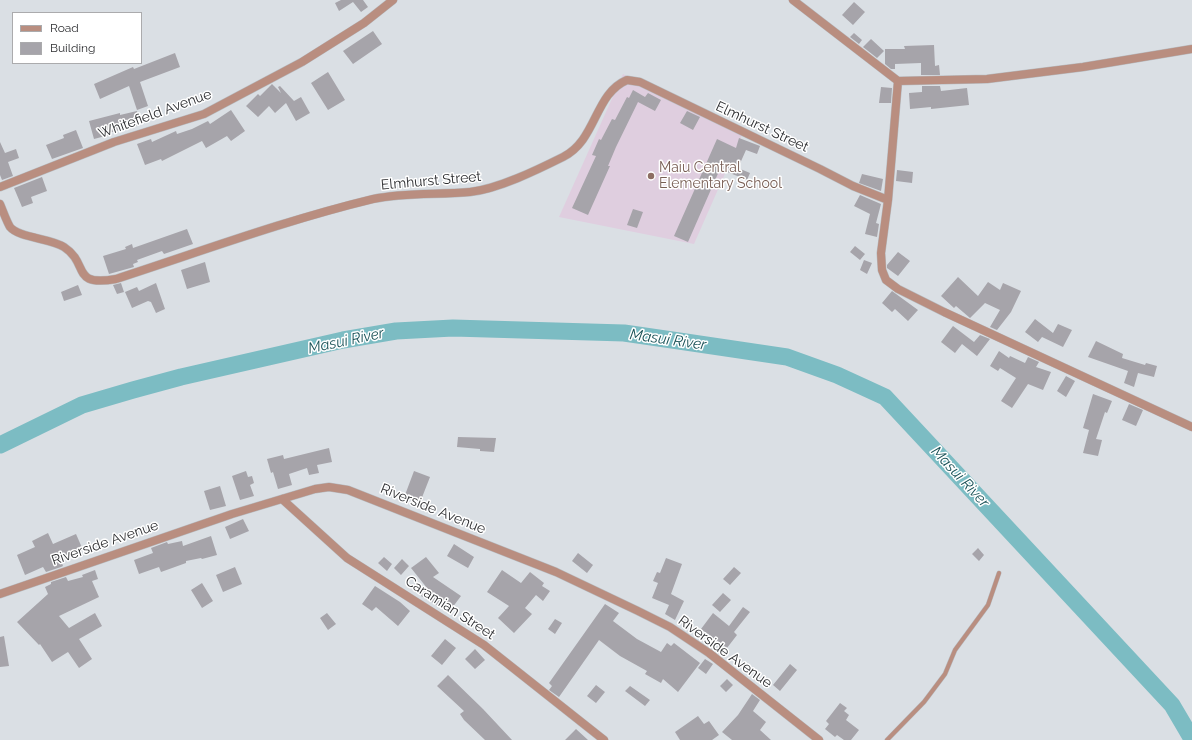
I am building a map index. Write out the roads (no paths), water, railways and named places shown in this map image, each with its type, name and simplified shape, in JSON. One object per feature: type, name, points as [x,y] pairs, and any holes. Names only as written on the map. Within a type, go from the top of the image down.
[{"type":"street","name":"Whitefield Avenue","points":[[0,187],[114,142],[204,114],[302,62],[364,23],[392,0]]},
{"type":"street","points":[[793,0],[898,81],[987,79],[1083,67],[1192,49]]},
{"type":"street","name":"Elmhurst Street","points":[[0,204],[10,227],[16,232],[45,239],[67,249],[82,273],[92,281],[101,282],[116,279],[279,224],[374,199],[402,194],[469,192],[488,189],[574,151],[587,135],[596,114],[607,98],[616,87],[627,80],[640,82],[852,186],[888,200]]},
{"type":"street","points":[[898,81],[888,200],[881,254],[882,270],[886,280],[892,285],[944,312],[1192,427]]},
{"type":"street","name":"Riverside Avenue","points":[[0,594],[217,519],[314,489],[329,487],[348,490],[510,553],[602,592],[670,628],[709,653],[819,740]]},
{"type":"street","name":"Caramian Street","points":[[282,499],[347,558],[484,645],[604,740]]},
{"type":"lane","points":[[887,740],[924,702],[945,674],[956,650],[988,605],[999,573]]},
{"type":"waterway","name":"Masui River","points":[[0,445],[82,405],[133,390],[181,377],[343,340],[396,331],[453,328],[624,333],[787,357],[837,375],[885,397],[1172,705],[1192,739]]},
{"type":"place","name":"Maiu Central Elementary School","points":[[651,176]]}]
